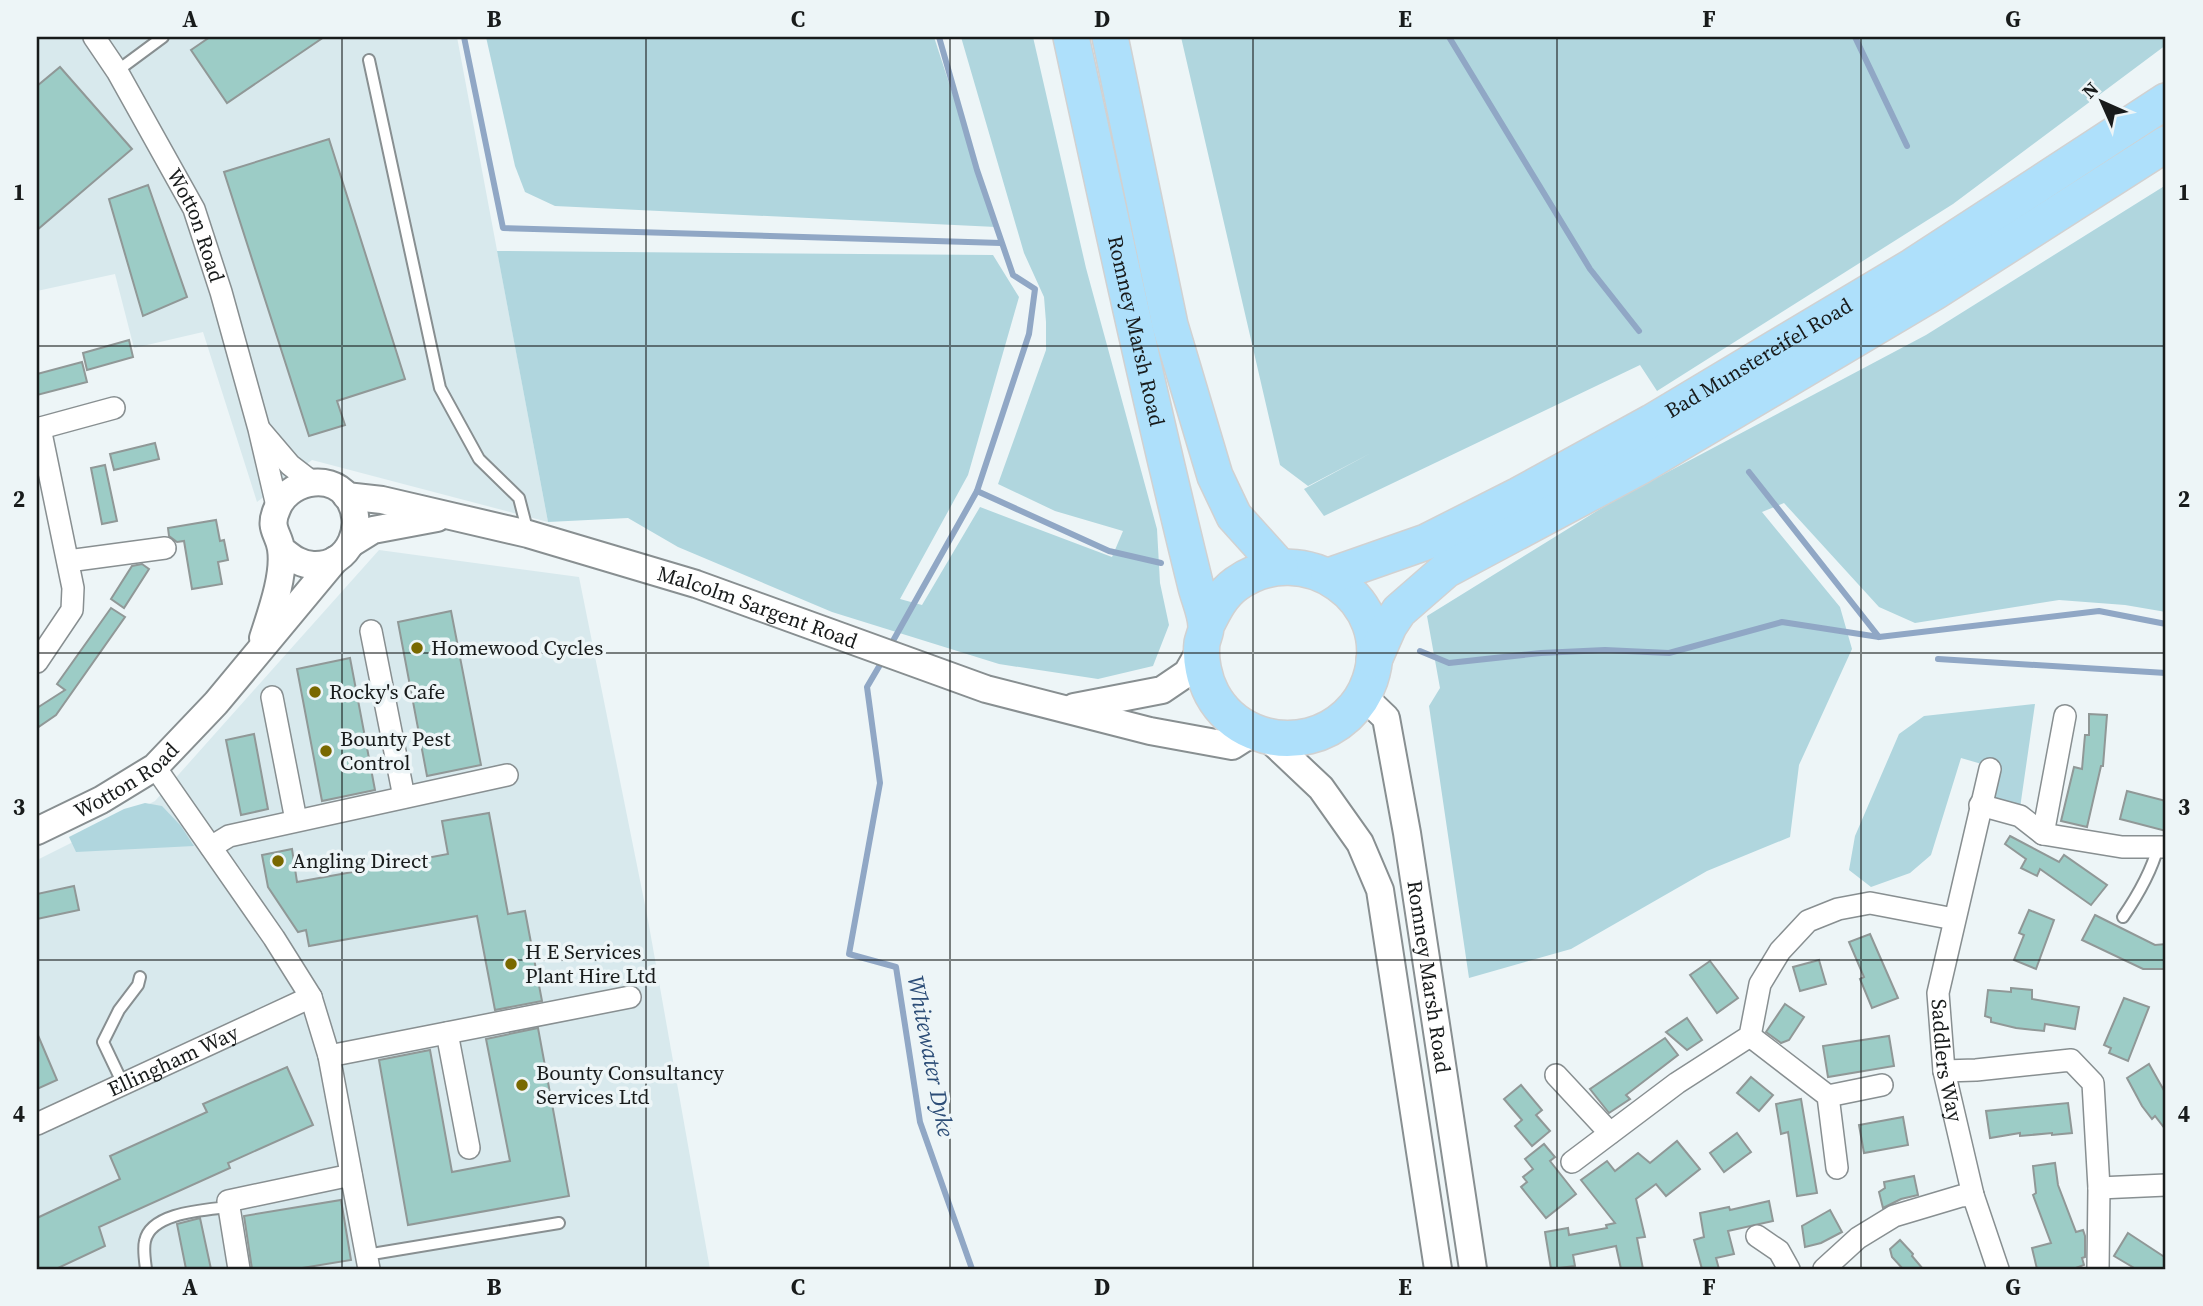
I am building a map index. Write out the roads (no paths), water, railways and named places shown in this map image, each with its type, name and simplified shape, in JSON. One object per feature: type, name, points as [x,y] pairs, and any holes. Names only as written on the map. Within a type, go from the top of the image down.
[{"type":"main road","name":"Romney Marsh Road","points":[[1071,37],[1204,636]]},
{"type":"main road","name":"Romney Marsh Road","points":[[1110,37],[1170,325],[1215,475],[1234,516],[1280,567]]},
{"type":"main road","points":[[2094,146],[2166,85]]},
{"type":"main road","name":"Bad Munstereifel Road","points":[[1329,576],[1426,542],[1519,495],[1652,422],[1913,266],[2166,101]]},
{"type":"main road","name":"Bad Munstereifel Road","points":[[1374,660],[1399,611],[1446,570],[1641,466],[1933,293],[2166,144]]},
{"type":"main road","points":[[1280,567],[1305,568],[1329,576],[1349,591],[1364,611],[1373,634],[1374,660],[1371,678],[1363,696],[1346,718],[1322,733],[1294,739],[1260,734],[1244,727],[1225,713],[1211,693],[1203,671],[1204,636],[1217,603],[1234,585],[1255,573],[1280,567]]},
{"type":"street","name":"Wotton Road","points":[[94,37],[117,71],[194,209],[221,292],[259,429],[277,506],[275,535],[281,549],[278,590],[260,649]]},
{"type":"street","points":[[37,662],[72,610],[73,589],[38,428],[114,408]]},
{"type":"street","name":"Wotton Road","points":[[259,429],[290,465],[312,482],[333,486],[346,496]]},
{"type":"street","points":[[277,506],[292,489],[312,482]]},
{"type":"street","name":"Malcolm Sargent Road","points":[[346,496],[382,500],[528,534],[696,584],[986,689],[1150,731],[1232,746],[1260,734]]},
{"type":"street","points":[[281,549],[296,561],[314,565],[344,552],[356,530],[356,515],[346,496]]},
{"type":"street","name":"Malcolm Sargent Road","points":[[344,552],[373,530],[446,516]]},
{"type":"street","points":[[68,561],[165,548]]},
{"type":"street","name":"Wotton Road","points":[[37,831],[101,800],[155,767],[216,703],[344,552]]},
{"type":"street","points":[[372,631],[404,797]]},
{"type":"street","name":"Malcolm Sargent Road","points":[[1065,709],[1162,690],[1187,673],[1204,636]]},
{"type":"street","name":"Romney Marsh Road","points":[[1363,696],[1386,718],[1409,844],[1473,1269]]},
{"type":"street","points":[[272,697],[296,820]]},
{"type":"street","points":[[2043,834],[2065,716]]},
{"type":"street","name":"Romney Marsh Road","points":[[1260,734],[1321,788],[1360,843],[1380,890],[1438,1269]]},
{"type":"street","points":[[155,767],[298,974],[311,998],[329,1056],[367,1262]]},
{"type":"street","name":"Saddlers Way","points":[[1990,769],[1938,993],[1944,1071],[1973,1195],[1998,1269]]},
{"type":"street","points":[[211,847],[229,835],[507,775]]},
{"type":"street","points":[[1980,805],[2020,816],[2043,834],[2122,847],[2162,847]]},
{"type":"street","points":[[1572,1162],[1677,1083],[1751,1036],[1760,984],[1780,951],[1808,921],[1838,909],[1870,903],[1954,919]]},
{"type":"street","points":[[329,1056],[630,996]]},
{"type":"street","name":"Ellingham Way","points":[[37,1124],[311,998]]},
{"type":"street","points":[[447,1032],[469,1148]]},
{"type":"street","points":[[1751,1036],[1828,1096],[1838,1168]]},
{"type":"street","points":[[1944,1071],[2071,1060],[2093,1083],[2099,1188],[2098,1269]]},
{"type":"street","points":[[1556,1075],[1610,1133]]},
{"type":"street","points":[[1828,1096],[1882,1085]]},
{"type":"street","points":[[239,1269],[228,1201],[351,1175]]},
{"type":"street","points":[[2099,1188],[2166,1185]]},
{"type":"street","points":[[1824,1269],[1858,1238],[1894,1216],[1961,1196],[1973,1195]]},
{"type":"street","points":[[1757,1236],[1779,1251],[1789,1269]]},
{"type":"lane","points":[[117,71],[163,37]]},
{"type":"lane","points":[[369,60],[440,388],[479,459],[519,498],[528,534]]},
{"type":"lane","points":[[2123,917],[2138,895],[2162,847]]},
{"type":"lane","points":[[123,1084],[103,1042],[119,1010],[138,985],[140,977]]},
{"type":"lane","points":[[146,1269],[145,1240],[158,1221],[229,1207]]},
{"type":"lane","points":[[367,1262],[559,1223]]},
{"type":"waterway","points":[[464,37],[503,228],[1001,243]]},
{"type":"waterway","points":[[889,648],[977,491],[1029,334],[1035,289],[1013,275],[977,170],[939,37]]},
{"type":"waterway","points":[[1449,37],[1590,269],[1639,331]]},
{"type":"waterway","points":[[1855,37],[1907,146]]},
{"type":"waterway","points":[[1749,472],[1879,637]]},
{"type":"waterway","points":[[977,491],[1109,551],[1161,563]]},
{"type":"waterway","points":[[1420,651],[1449,663],[1541,653],[1605,650],[1669,653],[1782,622],[1879,637],[2099,611],[2166,624]]},
{"type":"waterway","name":"Whitewater Dyke","points":[[884,658],[867,687],[880,783],[849,954],[896,967],[920,1122],[972,1269]]},
{"type":"waterway","points":[[1938,659],[2166,673]]},
{"type":"place","name":"Homewood Cycles","points":[[417,648]]},
{"type":"place","name":"Rocky's Cafe","points":[[315,692]]},
{"type":"place","name":"Bounty Pest Control","points":[[326,751]]},
{"type":"place","name":"Angling Direct","points":[[278,861]]},
{"type":"place","name":"H E Services Plant Hire Ltd","points":[[511,964]]},
{"type":"place","name":"Bounty Consultancy Services Ltd","points":[[522,1085]]}]
